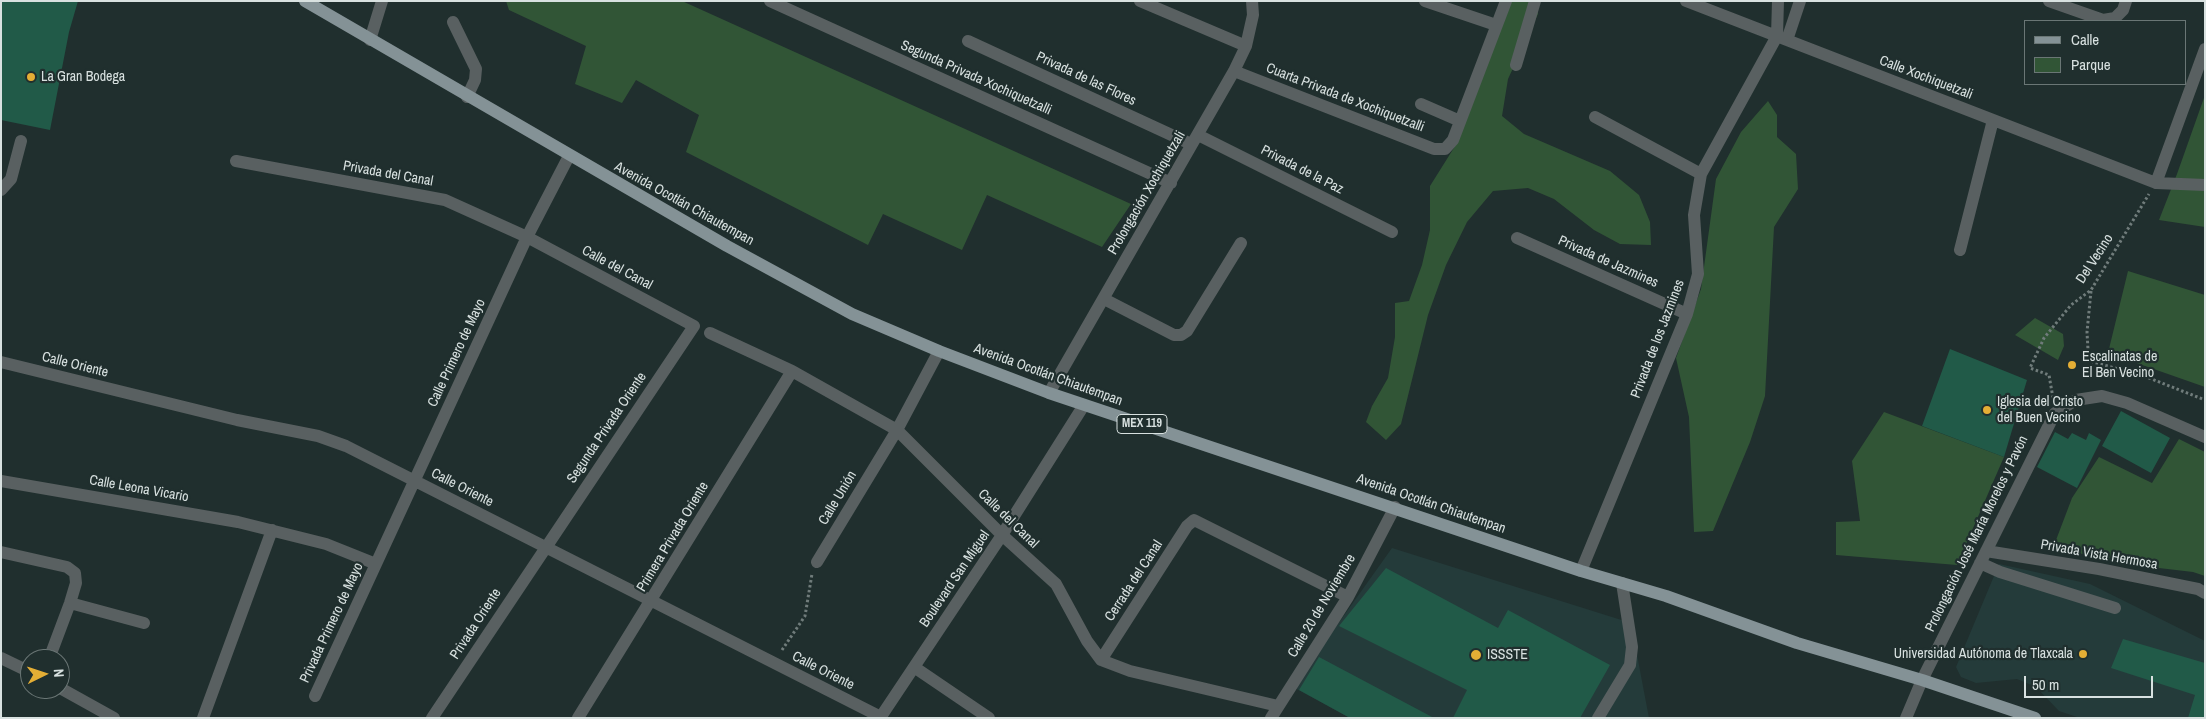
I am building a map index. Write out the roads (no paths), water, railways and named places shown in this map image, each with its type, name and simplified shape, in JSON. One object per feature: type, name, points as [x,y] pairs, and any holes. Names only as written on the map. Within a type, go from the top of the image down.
[{"type":"main road","name":"Avenida Ocotlán Chiautempan","points":[[305,1],[466,97],[727,246],[852,314],[939,352],[1084,405],[1395,507],[1581,571],[1689,604],[1797,643],[1922,680],[2018,715],[2035,718]]},
{"type":"street","points":[[370,40],[382,1]]},
{"type":"street","name":"Segunda Privada Xochiquetzalli","points":[[770,1],[1170,183]]},
{"type":"street","points":[[1140,1],[1246,46]]},
{"type":"street","name":"Prolongación Xochiquetzali","points":[[1049,393],[1234,71],[1246,46],[1253,15],[1252,1]]},
{"type":"street","points":[[1425,1],[1496,25]]},
{"type":"street","points":[[1422,104],[1460,121],[1506,1]]},
{"type":"street","points":[[1516,65],[1535,1]]},
{"type":"street","name":"Calle Xochiquetzali","points":[[1686,1],[2156,182],[2205,185]]},
{"type":"street","points":[[1778,1],[1782,38]]},
{"type":"street","name":"Privada de los Jazmines","points":[[1581,571],[1687,314],[1698,274],[1694,215],[1701,174],[1782,38],[1800,1]]},
{"type":"street","points":[[2049,1],[2103,20],[2115,18],[2123,10],[2126,1]]},
{"type":"street","points":[[453,22],[476,69],[475,80],[466,97]]},
{"type":"street","name":"Privada de las Flores","points":[[968,41],[1194,139]]},
{"type":"street","points":[[2156,182],[2205,49]]},
{"type":"street","name":"Cuarta Privada de Xochiquetzalli","points":[[1234,71],[1434,149],[1445,149],[1453,140],[1460,121]]},
{"type":"street","points":[[1595,117],[1701,174]]},
{"type":"street","points":[[1960,250],[1993,120]]},
{"type":"street","name":"Privada de la Paz","points":[[1194,139],[1392,232]]},
{"type":"street","points":[[1,190],[9,183],[22,140]]},
{"type":"street","name":"Calle Primero de Mayo","points":[[376,564],[527,237],[569,156]]},
{"type":"street","name":"Privada del Canal","points":[[236,161],[445,200],[527,237]]},
{"type":"street","name":"Calle del Canal","points":[[527,237],[694,326]]},
{"type":"street","name":"Privada de Jazmines","points":[[1517,238],[1687,314]]},
{"type":"street","points":[[1104,299],[1174,335],[1181,335],[1187,331],[1241,243]]},
{"type":"street","name":"Segunda Privada Oriente","points":[[545,547],[694,326]]},
{"type":"street","name":"Calle del Canal","points":[[710,333],[792,371],[897,430],[1002,535],[1056,584],[1087,641],[1101,660]]},
{"type":"street","name":"Calle Unión","points":[[817,562],[897,430],[939,352]]},
{"type":"street","name":"Calle Oriente","points":[[1,362],[237,420],[318,436],[346,446],[880,717]]},
{"type":"street","name":"Primera Privada Oriente","points":[[578,718],[792,371]]},
{"type":"street","name":"Prolongación José María Morelos y Pavón","points":[[1906,718],[1922,680],[2055,413],[2076,400],[2102,396],[2127,403],[2205,437]]},
{"type":"street","name":"Boulevard San Miguel","points":[[880,717],[1002,535],[1084,405]]},
{"type":"street","name":"Calle Leona Vicario","points":[[1,481],[228,520],[326,544],[376,564]]},
{"type":"street","name":"Calle 20 de Noviembre","points":[[1271,718],[1348,598],[1395,507]]},
{"type":"street","name":"Cerrada del Canal","points":[[1101,660],[1187,526],[1194,520],[1348,598]]},
{"type":"street","points":[[203,718],[272,530]]},
{"type":"street","name":"Privada Oriente","points":[[432,718],[545,547]]},
{"type":"street","name":"Privada Vista Hermosa","points":[[1986,551],[2099,569],[2205,592]]},
{"type":"street","points":[[1,552],[67,568],[75,573],[76,584],[53,649]]},
{"type":"street","points":[[1980,563],[2000,572],[2114,608]]},
{"type":"street","name":"Privada Primero de Mayo","points":[[315,696],[376,564]]},
{"type":"street","points":[[1598,718],[1630,665],[1632,647],[1622,583]]},
{"type":"street","points":[[70,603],[144,623]]},
{"type":"street","points":[[1,658],[20,667]]},
{"type":"street","points":[[1101,660],[1130,672],[1278,706]]},
{"type":"street","points":[[914,667],[989,718]]},
{"type":"street","points":[[70,694],[114,718]]},
{"type":"place","name":"La Gran Bodega","points":[[31,77]]},
{"type":"place","name":"Escalinatas de El Ben Vecino","points":[[2072,365]]},
{"type":"place","name":"Iglesia del Cristo del Buen Vecino","points":[[1987,410]]},
{"type":"place","name":"Universidad Autónoma de Tlaxcala","points":[[2083,654]]},
{"type":"place","name":"ISSSTE","points":[[1476,655]]}]
